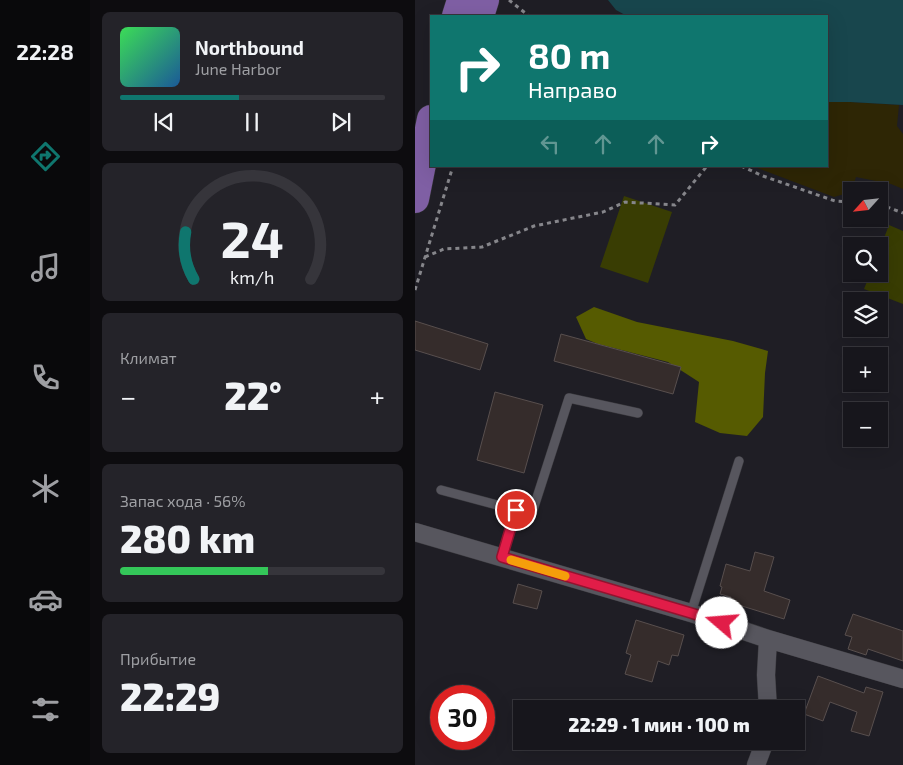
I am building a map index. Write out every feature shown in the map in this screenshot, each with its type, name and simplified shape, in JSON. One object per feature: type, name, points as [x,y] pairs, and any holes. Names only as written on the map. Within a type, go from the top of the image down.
[{"type":"main road","points":[[456,15],[461,0]]},
{"type":"main road","points":[[480,15],[485,0]]},
{"type":"main road","points":[[415,198],[430,124]]},
{"type":"main road","points":[[415,198],[430,160]]},
{"type":"street","points":[[415,532],[691,613],[768,639],[903,678]]},
{"type":"street","points":[[767,700],[766,675],[768,639]]},
{"type":"street","points":[[756,765],[762,750]]},
{"type":"lane","points":[[441,490],[532,513],[569,398],[638,413]]},
{"type":"lane","points":[[691,613],[739,460]]},
{"type":"lane","points":[[502,557],[516,510]]},
{"type":"path","points":[[509,0],[528,15]]},
{"type":"path","points":[[415,290],[453,167]]},
{"type":"path","points":[[425,257],[444,249],[482,247],[534,226],[603,212],[625,202],[675,205],[706,167]]},
{"type":"path","points":[[743,167],[763,176],[835,201],[843,202]]},
{"type":"path","points":[[888,207],[903,213]]},
{"type":"green space","points":[[624,196],[672,212],[648,283],[600,267]]},
{"type":"green space","points":[[889,225],[903,231],[903,304],[888,298],[888,292],[872,292],[864,289],[867,282],[888,282],[888,237],[884,237]]},
{"type":"shaded area","points":[[594,307],[637,322],[733,341],[768,351],[763,417],[747,436],[720,433],[695,422],[699,382],[668,362],[598,344],[586,339],[576,317]]},
{"type":"sand","points":[[828,102],[899,105],[897,126],[903,134],[903,189],[888,182],[856,177],[854,182],[843,182],[843,194],[834,197],[755,167],[828,167]]},
{"type":"water","points":[[608,0],[903,0],[903,105],[828,102],[828,15],[625,15],[616,10]]},
{"type":"building","points":[[415,321],[488,344],[480,370],[415,350]]},
{"type":"building","points":[[561,334],[681,367],[673,394],[554,361]]},
{"type":"building","points":[[495,392],[543,405],[524,473],[477,460]]},
{"type":"building","points":[[755,552],[774,557],[764,591],[790,600],[784,619],[729,602],[731,597],[720,594],[722,587],[720,586],[726,564],[750,571]]},
{"type":"building","points":[[518,584],[542,591],[537,609],[513,603]]},
{"type":"building","points":[[853,614],[903,631],[903,661],[868,649],[866,655],[848,649],[852,637],[845,635]]},
{"type":"building","points":[[636,620],[684,635],[678,656],[672,655],[669,665],[658,661],[652,682],[625,674],[631,655],[626,653]]},
{"type":"building","points":[[818,676],[864,693],[866,687],[883,692],[869,736],[851,731],[857,712],[830,702],[823,721],[805,714]]},
{"type":"slow traffic","points":[[511,560],[565,576]]},
{"type":"route","points":[[516,510],[502,557],[722,623]]}]
